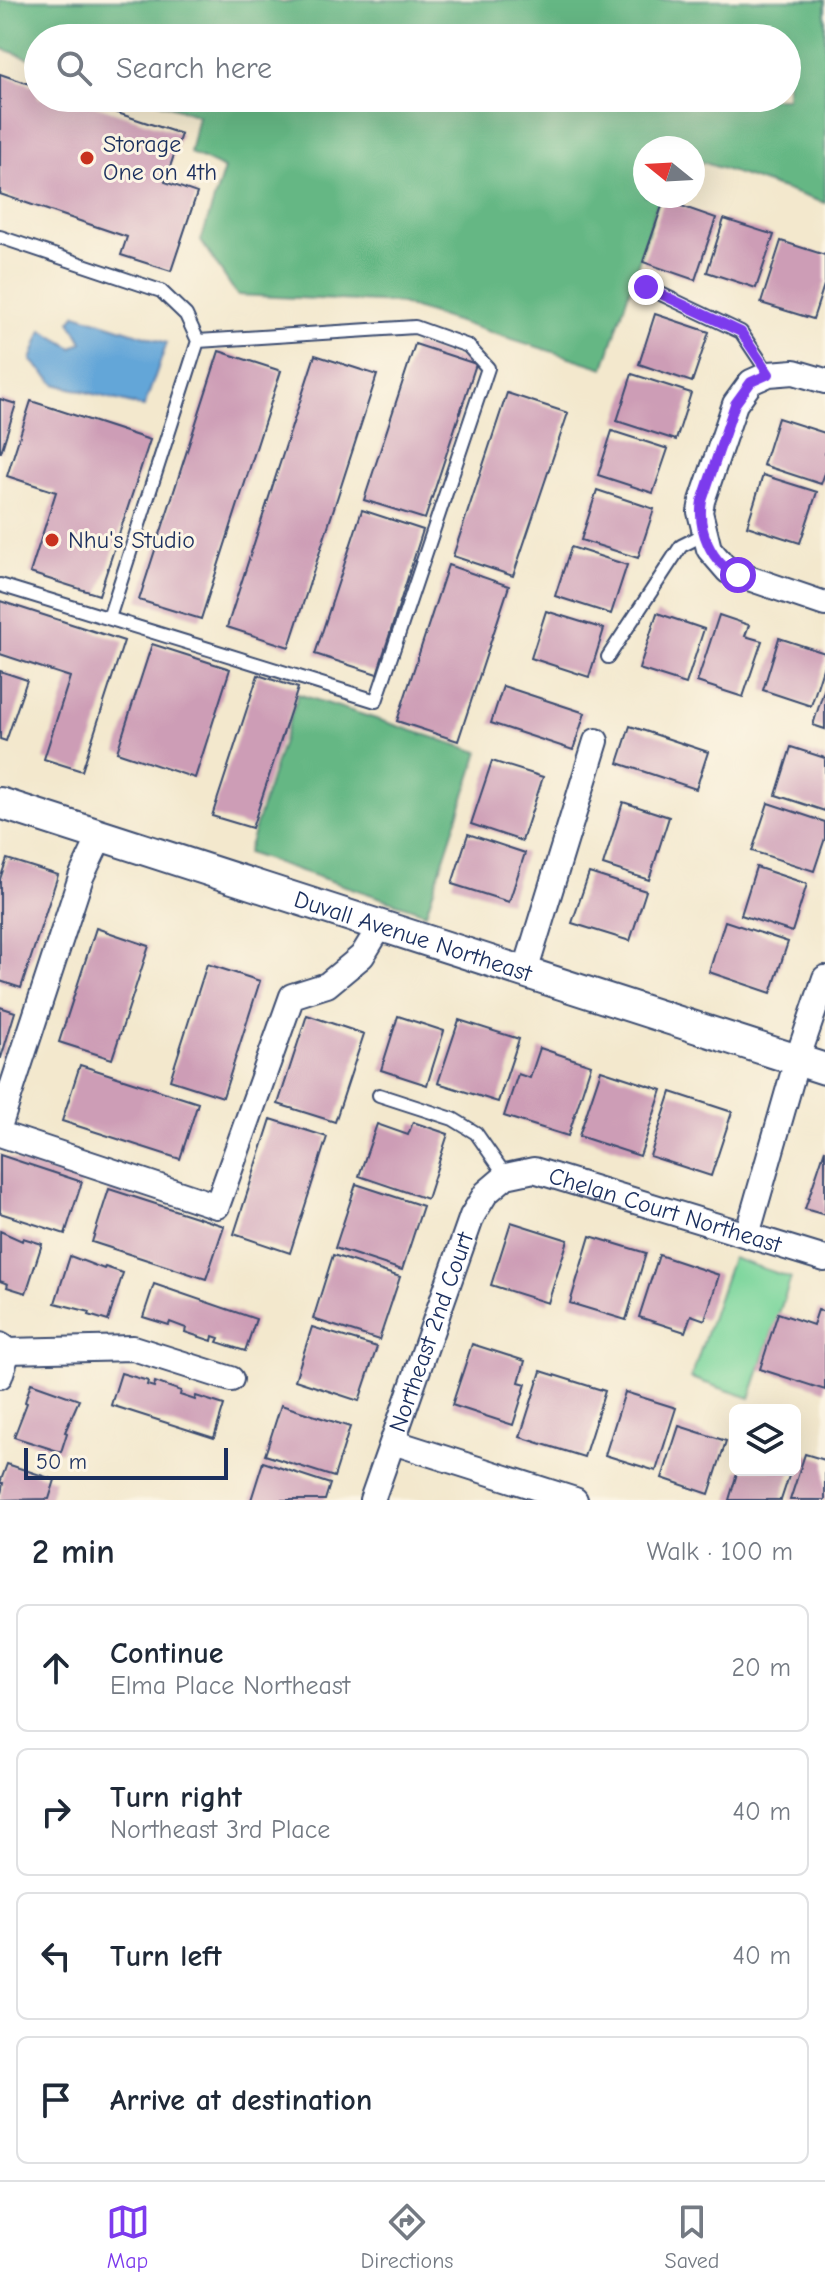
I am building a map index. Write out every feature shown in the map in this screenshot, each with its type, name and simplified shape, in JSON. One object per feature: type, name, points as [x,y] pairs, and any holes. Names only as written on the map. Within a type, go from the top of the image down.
[{"type":"street","points":[[825,381],[794,372],[769,374],[751,382],[735,404],[700,512],[709,549],[728,571],[825,604]]},
{"type":"street","points":[[525,972],[596,741]]},
{"type":"street","name":"Duvall Avenue Northeast","points":[[0,803],[811,1064]]},
{"type":"street","points":[[0,1124],[81,877],[101,835]]},
{"type":"street","points":[[0,1134],[217,1206],[292,996],[327,985],[362,956],[381,925]]},
{"type":"street","points":[[747,1235],[811,1064],[825,978]]},
{"type":"street","name":"Chelan Court Northeast","points":[[506,1176],[534,1170],[825,1259]]},
{"type":"street","name":"Northeast 2nd Court","points":[[372,1500],[472,1216],[486,1193],[506,1176]]},
{"type":"street","points":[[0,1376],[4,1348],[133,1348],[231,1379]]},
{"type":"street","points":[[393,1442],[575,1500]]},
{"type":"lane","points":[[0,237],[161,291],[186,315],[198,341],[109,618]]},
{"type":"lane","points":[[646,287],[741,332],[769,374]]},
{"type":"lane","points":[[0,585],[376,701],[488,368],[468,346],[415,327],[198,341]]},
{"type":"lane","points":[[608,657],[681,546],[705,534]]},
{"type":"lane","points":[[379,1095],[453,1119],[476,1133],[506,1176]]},
{"type":"green space","points":[[0,0],[272,0],[283,3],[304,0],[825,0],[825,203],[705,163],[705,136],[633,136],[633,208],[656,208],[604,368],[398,303],[237,295],[201,241],[224,169],[190,153],[198,116],[187,112],[801,112],[801,24],[24,24],[24,56],[0,48]]},
{"type":"green space","points":[[298,694],[479,752],[426,913],[247,853]]},
{"type":"green space","points":[[732,1258],[791,1278],[750,1398],[691,1378]]},
{"type":"water","points":[[76,314],[167,343],[144,407],[55,384],[31,360],[42,330],[73,348],[82,342],[70,321]]},
{"type":"building","name":"Storage One on 4th","points":[[0,74],[24,82],[24,112],[114,112],[181,134],[165,182],[197,193],[171,271],[121,255],[127,237],[0,194]]},
{"type":"building","points":[[661,208],[687,208],[716,218],[695,280],[643,262]]},
{"type":"building","points":[[724,219],[774,235],[756,288],[707,272]]},
{"type":"building","points":[[781,241],[825,255],[825,282],[813,319],[761,303]]},
{"type":"building","points":[[655,314],[709,332],[692,382],[639,364]]},
{"type":"building","points":[[415,344],[476,364],[425,519],[364,500]]},
{"type":"building","points":[[219,351],[281,371],[201,619],[139,600]]},
{"type":"building","points":[[315,355],[377,375],[289,647],[227,627]]},
{"type":"building","points":[[632,374],[691,393],[676,440],[617,421]]},
{"type":"building","points":[[507,393],[568,413],[513,576],[453,556]]},
{"type":"building","points":[[0,399],[16,404],[1,452],[0,452]]},
{"type":"building","points":[[31,401],[150,440],[99,595],[30,573],[56,492],[7,476]]},
{"type":"building","points":[[778,418],[825,433],[825,473],[821,484],[763,465]]},
{"type":"building","points":[[612,431],[668,449],[653,493],[598,475]]},
{"type":"building","points":[[763,475],[817,492],[800,543],[747,526]]},
{"type":"building","points":[[597,490],[654,509],[638,558],[581,540]]},
{"type":"building","points":[[362,510],[423,530],[377,674],[315,654]]},
{"type":"building","points":[[571,547],[627,565],[611,614],[555,596]]},
{"type":"building","points":[[448,565],[509,586],[458,741],[397,721]]},
{"type":"building","points":[[0,601],[124,641],[82,771],[44,759],[70,677],[0,654]]},
{"type":"building","points":[[546,611],[604,629],[589,677],[531,658]]},
{"type":"building","points":[[657,613],[704,629],[686,684],[639,669]]},
{"type":"building","points":[[719,615],[749,625],[745,636],[762,641],[743,697],[697,682]]},
{"type":"building","points":[[779,638],[825,653],[811,706],[763,690]]},
{"type":"building","points":[[152,644],[230,669],[195,778],[117,752]]},
{"type":"building","points":[[0,671],[27,680],[6,741],[0,739]]},
{"type":"building","points":[[258,675],[298,688],[252,828],[212,816]]},
{"type":"building","points":[[503,686],[585,713],[573,750],[491,723]]},
{"type":"building","points":[[825,691],[825,729],[813,725]]},
{"type":"building","points":[[630,726],[708,752],[696,789],[618,763]]},
{"type":"building","points":[[791,747],[825,758],[825,811],[776,795]]},
{"type":"building","points":[[492,761],[543,777],[522,841],[471,824]]},
{"type":"building","points":[[623,802],[669,817],[649,880],[603,865]]},
{"type":"building","points":[[768,803],[825,822],[825,838],[814,871],[752,851]]},
{"type":"building","points":[[468,834],[525,853],[509,902],[452,884]]},
{"type":"building","points":[[7,859],[58,875],[21,988],[0,981],[0,879]]},
{"type":"building","points":[[756,867],[807,884],[792,932],[741,915]]},
{"type":"building","points":[[589,873],[646,891],[630,941],[572,923]]},
{"type":"building","points":[[725,921],[788,942],[771,993],[709,972]]},
{"type":"building","points":[[96,928],[149,946],[112,1059],[59,1042]]},
{"type":"building","points":[[207,964],[260,981],[223,1097],[170,1080]]},
{"type":"building","points":[[0,1007],[15,1012],[1,1058],[0,1058]]},
{"type":"building","points":[[307,1015],[364,1034],[335,1122],[278,1104]]},
{"type":"building","points":[[398,1016],[444,1031],[427,1085],[381,1070]]},
{"type":"building","points":[[459,1020],[519,1039],[498,1102],[438,1083]]},
{"type":"building","points":[[540,1048],[591,1065],[568,1136],[504,1116],[518,1074],[530,1078]]},
{"type":"building","points":[[80,1065],[198,1103],[180,1159],[62,1121]]},
{"type":"building","points":[[601,1070],[662,1090],[640,1156],[579,1136]]},
{"type":"building","points":[[671,1092],[732,1112],[711,1176],[650,1156]]},
{"type":"building","points":[[271,1119],[327,1137],[290,1253],[234,1234]]},
{"type":"building","points":[[413,1122],[448,1134],[427,1199],[359,1176],[377,1124],[408,1135]]},
{"type":"building","points":[[825,1149],[825,1215],[805,1209]]},
{"type":"building","points":[[0,1155],[82,1182],[65,1234],[0,1213]]},
{"type":"building","points":[[356,1184],[423,1206],[402,1270],[335,1248]]},
{"type":"building","points":[[109,1189],[224,1226],[206,1279],[92,1242]]},
{"type":"building","points":[[511,1222],[568,1240],[548,1303],[491,1285]]},
{"type":"building","points":[[0,1231],[22,1241],[23,1238],[42,1244],[26,1293],[7,1287],[8,1284],[0,1281]]},
{"type":"building","points":[[590,1236],[646,1253],[626,1320],[570,1303]]},
{"type":"building","points":[[333,1255],[400,1277],[379,1340],[313,1319]]},
{"type":"building","points":[[659,1255],[719,1275],[705,1320],[691,1315],[685,1332],[639,1317]]},
{"type":"building","points":[[70,1256],[123,1273],[108,1321],[89,1315],[90,1312],[55,1303]]},
{"type":"building","points":[[154,1284],[256,1319],[245,1351],[217,1342],[219,1338],[213,1336],[212,1341],[185,1332],[186,1328],[170,1322],[169,1325],[143,1317]]},
{"type":"building","points":[[818,1310],[825,1312],[825,1390],[760,1369],[778,1313],[813,1325]]},
{"type":"building","points":[[312,1327],[377,1347],[359,1401],[295,1380]]},
{"type":"building","points":[[472,1344],[525,1361],[519,1382],[526,1384],[513,1425],[452,1405]]},
{"type":"building","points":[[541,1371],[605,1391],[584,1457],[520,1437]]},
{"type":"building","points":[[121,1373],[148,1381],[147,1385],[154,1387],[155,1382],[181,1391],[180,1395],[195,1400],[196,1396],[224,1405],[214,1438],[111,1405]]},
{"type":"building","points":[[31,1383],[79,1400],[65,1432],[61,1452],[14,1437]]},
{"type":"building","points":[[625,1392],[676,1408],[656,1471],[605,1455]]},
{"type":"building","points":[[281,1405],[350,1427],[334,1477],[265,1455]]},
{"type":"building","points":[[679,1426],[726,1441],[709,1494],[662,1478]]},
{"type":"building","points":[[805,1454],[825,1460],[825,1500],[790,1500],[798,1476],[801,1476]]},
{"type":"building","points":[[263,1462],[330,1484],[325,1500],[251,1500]]},
{"type":"building","points":[[7,1464],[55,1480],[49,1499],[0,1500],[3,1483],[0,1483]]},
{"type":"building","points":[[736,1476],[789,1476],[781,1500],[729,1500]]},
{"type":"place","name":"Storage One on 4th","points":[[87,158]]},
{"type":"place","name":"Nhu's Studio","points":[[52,540]]},
{"type":"route","points":[[646,287],[741,332],[769,374],[751,382],[735,404],[700,512],[709,549],[728,571],[738,575]]}]
